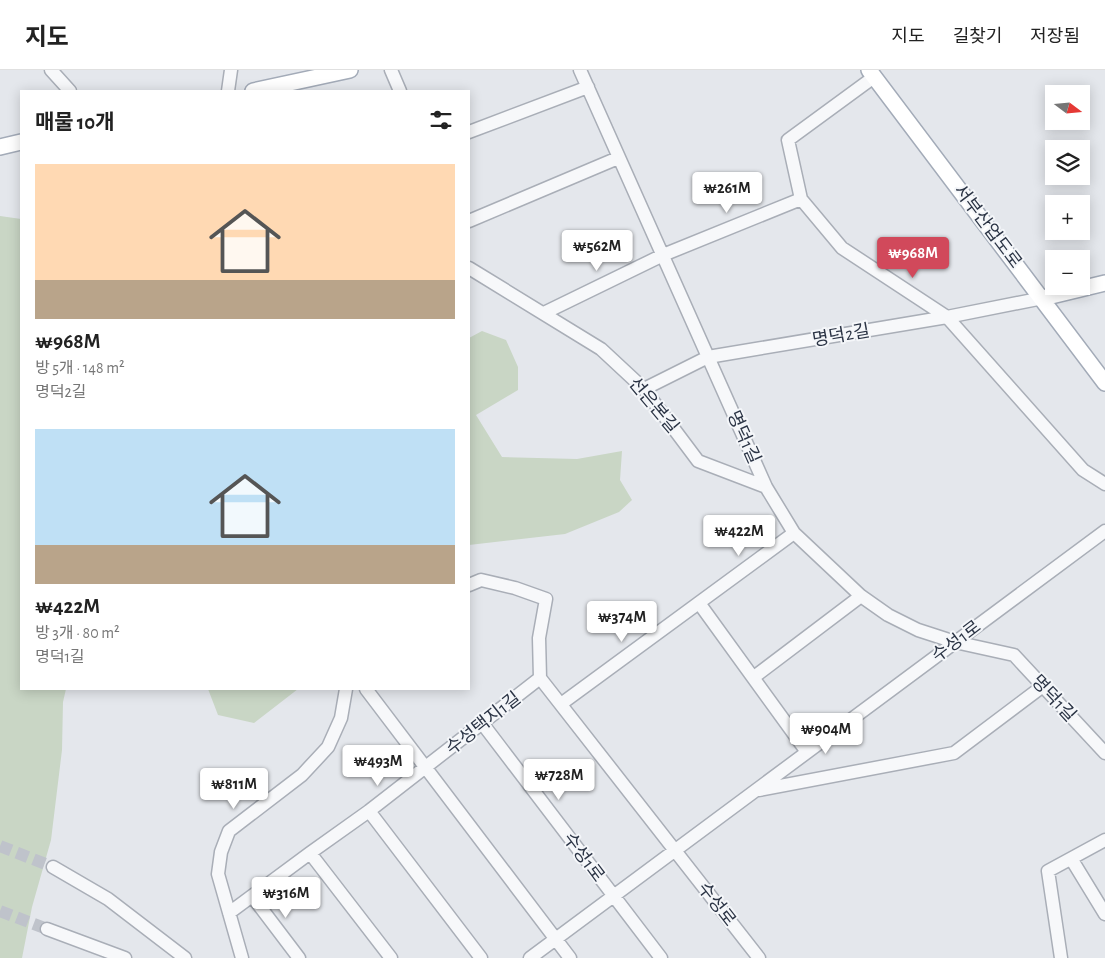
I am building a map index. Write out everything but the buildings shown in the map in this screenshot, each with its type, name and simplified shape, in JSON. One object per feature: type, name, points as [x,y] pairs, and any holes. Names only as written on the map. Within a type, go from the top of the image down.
[{"type":"main road","points":[[258,90],[350,70]]},
{"type":"main road","name":"서부산업도로","points":[[872,73],[1105,383]]},
{"type":"main road","points":[[0,146],[20,142]]},
{"type":"main road","points":[[1042,298],[1105,283]]},
{"type":"street","points":[[52,70],[69,90]]},
{"type":"street","points":[[228,90],[231,70]]},
{"type":"street","points":[[391,70],[400,90]]},
{"type":"street","name":"명덕1길","points":[[580,70],[766,487],[794,533],[861,596],[888,615],[910,626],[955,642],[1014,655],[1105,752]]},
{"type":"street","points":[[872,73],[788,140],[802,199],[842,248],[947,317],[1083,470],[1105,484]]},
{"type":"street","points":[[470,132],[588,87]]},
{"type":"street","points":[[470,221],[618,158]]},
{"type":"street","points":[[544,313],[662,255],[802,199]]},
{"type":"street","name":"선은본길","points":[[470,269],[601,349],[644,389],[698,461],[766,487]]},
{"type":"street","name":"명덕2길","points":[[644,389],[708,357],[947,317],[1042,298]]},
{"type":"street","name":"수성1로","points":[[530,958],[1105,530]]},
{"type":"street","points":[[562,704],[794,533]]},
{"type":"street","points":[[470,585],[481,580],[515,588],[546,599],[539,638],[540,678],[675,851]]},
{"type":"street","points":[[754,677],[861,596]]},
{"type":"street","points":[[699,603],[807,752]]},
{"type":"street","name":"수성택지1길","points":[[230,913],[370,811],[540,678]]},
{"type":"street","points":[[755,791],[954,753],[1042,686]]},
{"type":"street","points":[[242,958],[218,874],[221,852],[229,831],[302,775],[328,747],[340,718],[346,690]]},
{"type":"street","points":[[367,690],[570,958]]},
{"type":"street","name":"수성1로","points":[[482,723],[614,896]]},
{"type":"street","points":[[370,811],[481,958]]},
{"type":"street","points":[[1061,958],[1048,871],[1072,860],[1105,840]]},
{"type":"street","name":"수성로","points":[[675,851],[759,958]]},
{"type":"street","points":[[310,853],[391,958]]},
{"type":"street","points":[[1072,860],[1105,914]]},
{"type":"street","points":[[52,867],[108,899],[185,958]]},
{"type":"street","points":[[252,896],[299,958]]},
{"type":"street","points":[[614,896],[661,958]]},
{"type":"street","points":[[47,929],[125,958]]},
{"type":"green space","points":[[0,216],[20,219],[20,690],[66,690],[63,702],[62,750],[51,840],[32,907],[22,958],[0,958]]},
{"type":"green space","points":[[482,331],[506,340],[518,367],[518,390],[476,415],[502,457],[577,459],[622,451],[620,480],[632,500],[619,512],[565,534],[470,545],[470,337]]},
{"type":"green space","points":[[208,690],[297,690],[254,723],[218,715]]},
{"type":"tunnel","points":[[0,846],[53,867]]},
{"type":"tunnel","points":[[0,911],[47,929]]}]
